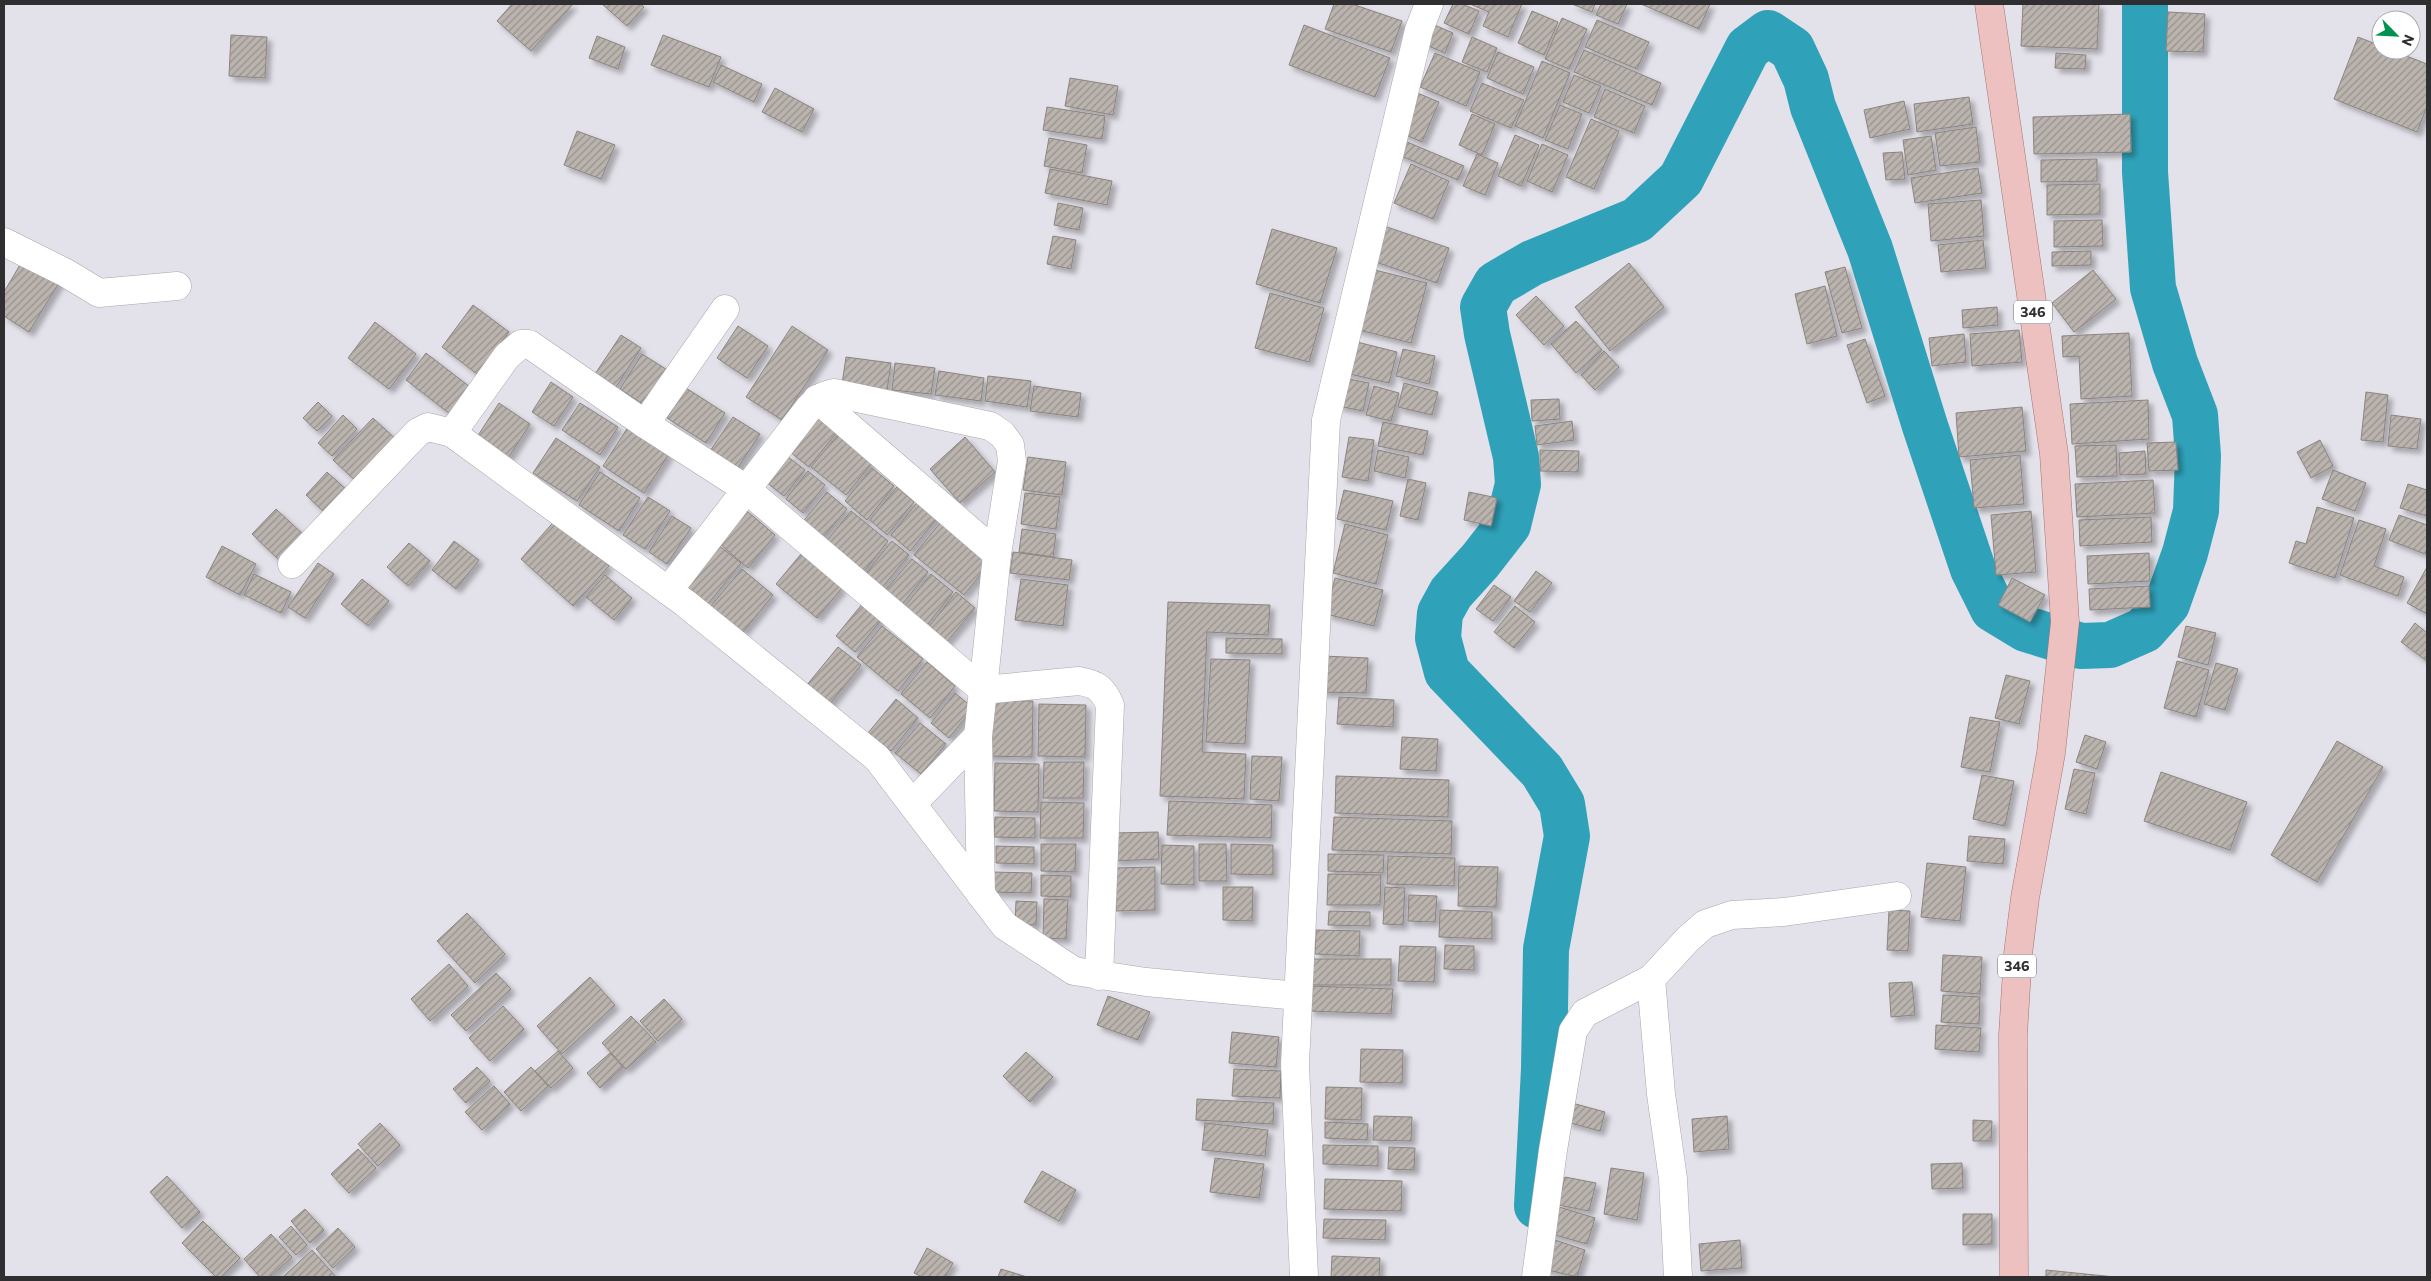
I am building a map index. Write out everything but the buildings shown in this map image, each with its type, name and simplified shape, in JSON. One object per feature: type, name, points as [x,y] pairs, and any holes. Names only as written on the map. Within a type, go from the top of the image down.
[{"type":"main road","name":"346","points":[[1990,4],[2054,454],[2065,622],[2063,659],[2051,752],[2025,898],[2018,954],[2013,1034],[2014,1277]]},
{"type":"street","points":[[1304,1277],[1295,1064],[1326,420],[1419,30],[1429,4]]},
{"type":"street","points":[[4,242],[66,273],[99,293],[178,286]]},
{"type":"street","points":[[645,424],[724,310]]},
{"type":"street","points":[[452,433],[507,356],[521,344],[529,344],[645,424],[746,489],[983,690],[1080,681],[1094,684],[1104,691],[1110,705],[1099,976]]},
{"type":"street","points":[[668,591],[818,399],[834,393],[990,426],[1002,434],[1010,445],[1012,462],[998,554],[978,736],[982,895]]},
{"type":"street","points":[[818,399],[998,554]]},
{"type":"street","points":[[292,564],[418,432],[428,427],[452,433],[668,591],[876,758],[1005,926],[1074,972],[1146,982],[1298,996]]},
{"type":"street","points":[[912,804],[978,736]]},
{"type":"street","points":[[1536,1277],[1553,1150],[1574,1031],[1586,1013],[1636,989],[1651,979],[1688,939],[1705,924],[1732,915],[1784,912],[1897,896]]},
{"type":"street","points":[[1651,979],[1660,1094],[1673,1179],[1678,1277]]},
{"type":"waterway","points":[[1537,1206],[1544,1069],[1546,949],[1567,836],[1562,804],[1542,771],[1447,672],[1438,638],[1440,613],[1451,593],[1480,561],[1508,525],[1518,484],[1516,457],[1487,334],[1483,307],[1496,284],[1532,263],[1637,220],[1681,179],[1748,48],[1768,33],[1792,49],[1806,79],[1813,107],[1870,249],[1925,426],[1973,569],[1993,609],[2026,629],[2081,646],[2110,645],[2144,630],[2167,604],[2185,553],[2196,511],[2198,456],[2195,415],[2175,363],[2153,288],[2145,172],[2145,4]]}]
